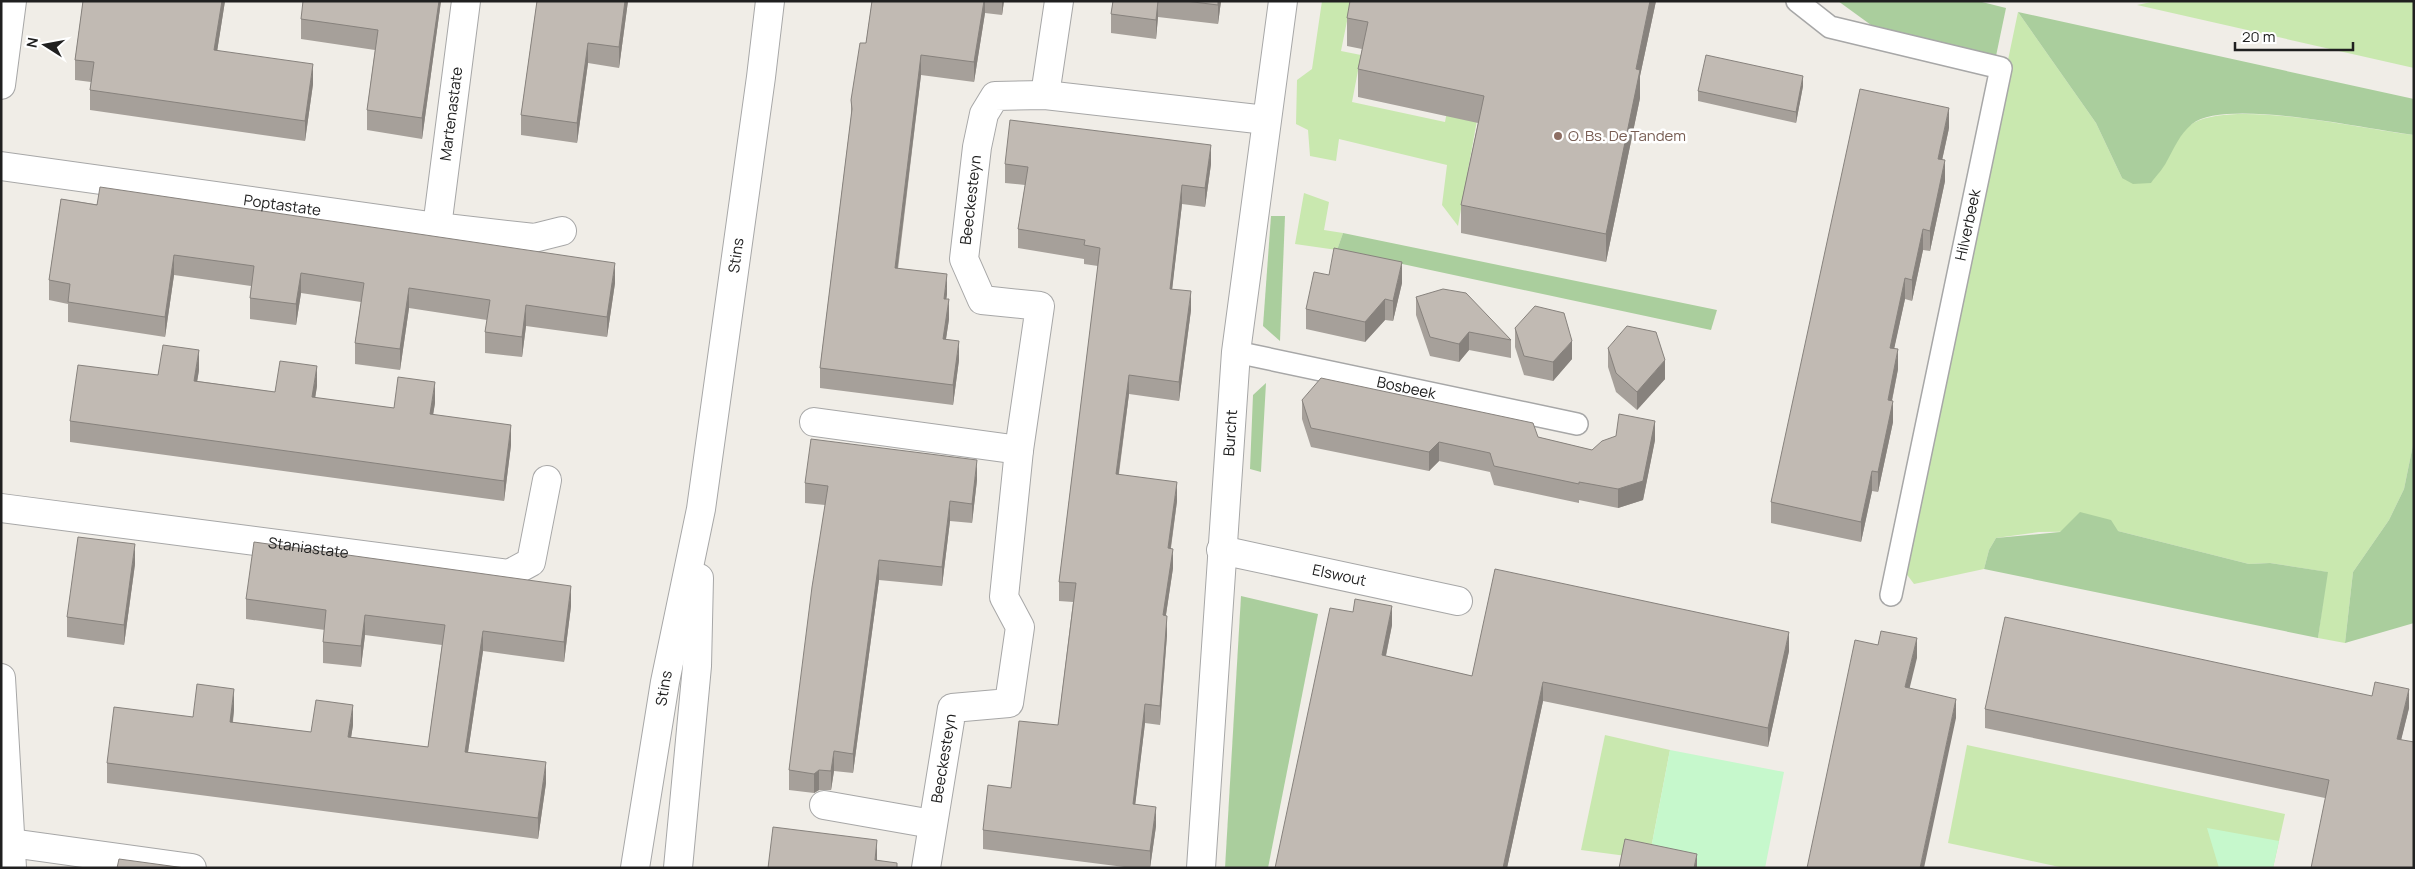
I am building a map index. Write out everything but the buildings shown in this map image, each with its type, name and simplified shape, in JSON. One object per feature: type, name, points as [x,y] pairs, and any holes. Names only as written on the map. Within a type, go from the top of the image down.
[{"type":"street","points":[[1,85],[12,1]]},
{"type":"street","name":"Martenastate","points":[[437,227],[466,1]]},
{"type":"street","name":"Stins","points":[[635,868],[665,682],[701,509],[770,1]]},
{"type":"street","points":[[1045,95],[1058,1]]},
{"type":"street","name":"Burcht","points":[[1201,868],[1220,550],[1236,352],[1283,1]]},
{"type":"street","name":"Beeckesteyn","points":[[926,868],[952,708],[1009,703],[1020,627],[1004,597],[1020,450],[1040,306],[982,300],[964,259],[977,147],[984,114],[995,96],[1045,95],[1266,120]]},
{"type":"street","name":"Poptastate","points":[[1,166],[437,227],[534,238],[562,231]]},
{"type":"street","points":[[814,422],[1020,450]]},
{"type":"street","name":"Staniastate","points":[[1,508],[509,574],[531,562],[547,480]]},
{"type":"street","name":"Stins","points":[[678,868],[697,666],[701,509]]},
{"type":"street","name":"Elswout","points":[[1220,550],[1458,601]]},
{"type":"street","points":[[1,678],[12,856],[192,868]]},
{"type":"street","name":"Beeckesteyn","points":[[824,805],[932,824]]},
{"type":"lane","name":"Hilverbeek","points":[[1797,1],[1830,27],[2001,68],[1891,595]]},
{"type":"lane","name":"Bosbeek","points":[[1236,352],[1577,424]]},
{"type":"green space","points":[[1322,1],[1351,1],[1341,51],[1361,55],[1352,102],[1445,122],[1454,75],[1484,81],[1458,226],[1442,205],[1447,165],[1339,139],[1336,161],[1310,156],[1308,130],[1296,124],[1297,80],[1312,69]]},
{"type":"green space","points":[[1838,1],[1978,1],[2006,8],[1996,56],[1871,25]]},
{"type":"green space","points":[[2156,1],[2414,1],[2414,68],[2137,5]]},
{"type":"green space","points":[[2018,12],[2096,123],[2122,178],[2166,162],[2178,139],[2190,125],[2215,116],[2241,114],[2271,115],[2414,135],[2414,440],[2404,489],[2389,520],[2353,572],[2345,643],[2318,638],[2327,572],[2270,563],[2249,564],[2118,531],[2039,532],[1996,538],[1989,550],[1984,569],[1914,584],[1902,568]]},
{"type":"green space","points":[[2018,12],[2414,99],[2414,135],[2333,122],[2265,114],[2235,114],[2209,117],[2192,124],[2184,132],[2164,167],[2151,183],[2133,184],[2122,178],[2096,123]]},
{"type":"green space","points":[[1304,193],[1329,202],[1324,230],[1343,233],[1337,250],[1295,244]]},
{"type":"green space","points":[[1271,216],[1285,216],[1280,341],[1263,326]]},
{"type":"green space","points":[[1343,233],[1717,310],[1711,330],[1337,250]]},
{"type":"green space","points":[[1266,383],[1261,472],[1250,469],[1253,395]]},
{"type":"green space","points":[[2414,440],[2414,623],[2345,643],[2353,572],[2389,520],[2404,489]]},
{"type":"green space","points":[[2080,512],[2111,520],[2118,531],[2249,564],[2270,563],[2328,572],[2318,638],[1984,569],[1989,550],[1996,538],[2060,532]]},
{"type":"green space","points":[[1241,596],[1318,614],[1268,868],[1225,868]]},
{"type":"green space","points":[[1605,735],[1670,750],[1649,859],[1581,850]]},
{"type":"green space","points":[[1967,745],[2285,814],[2273,868],[2064,868],[1948,843]]},
{"type":"green space","points":[[1670,750],[1784,772],[1765,868],[1692,868],[1649,859]]},
{"type":"green space","points":[[2207,828],[2279,841],[2273,868],[2219,868]]},
{"type":"place","name":"O. Bs. De Tandem","points":[[1558,136]]}]
